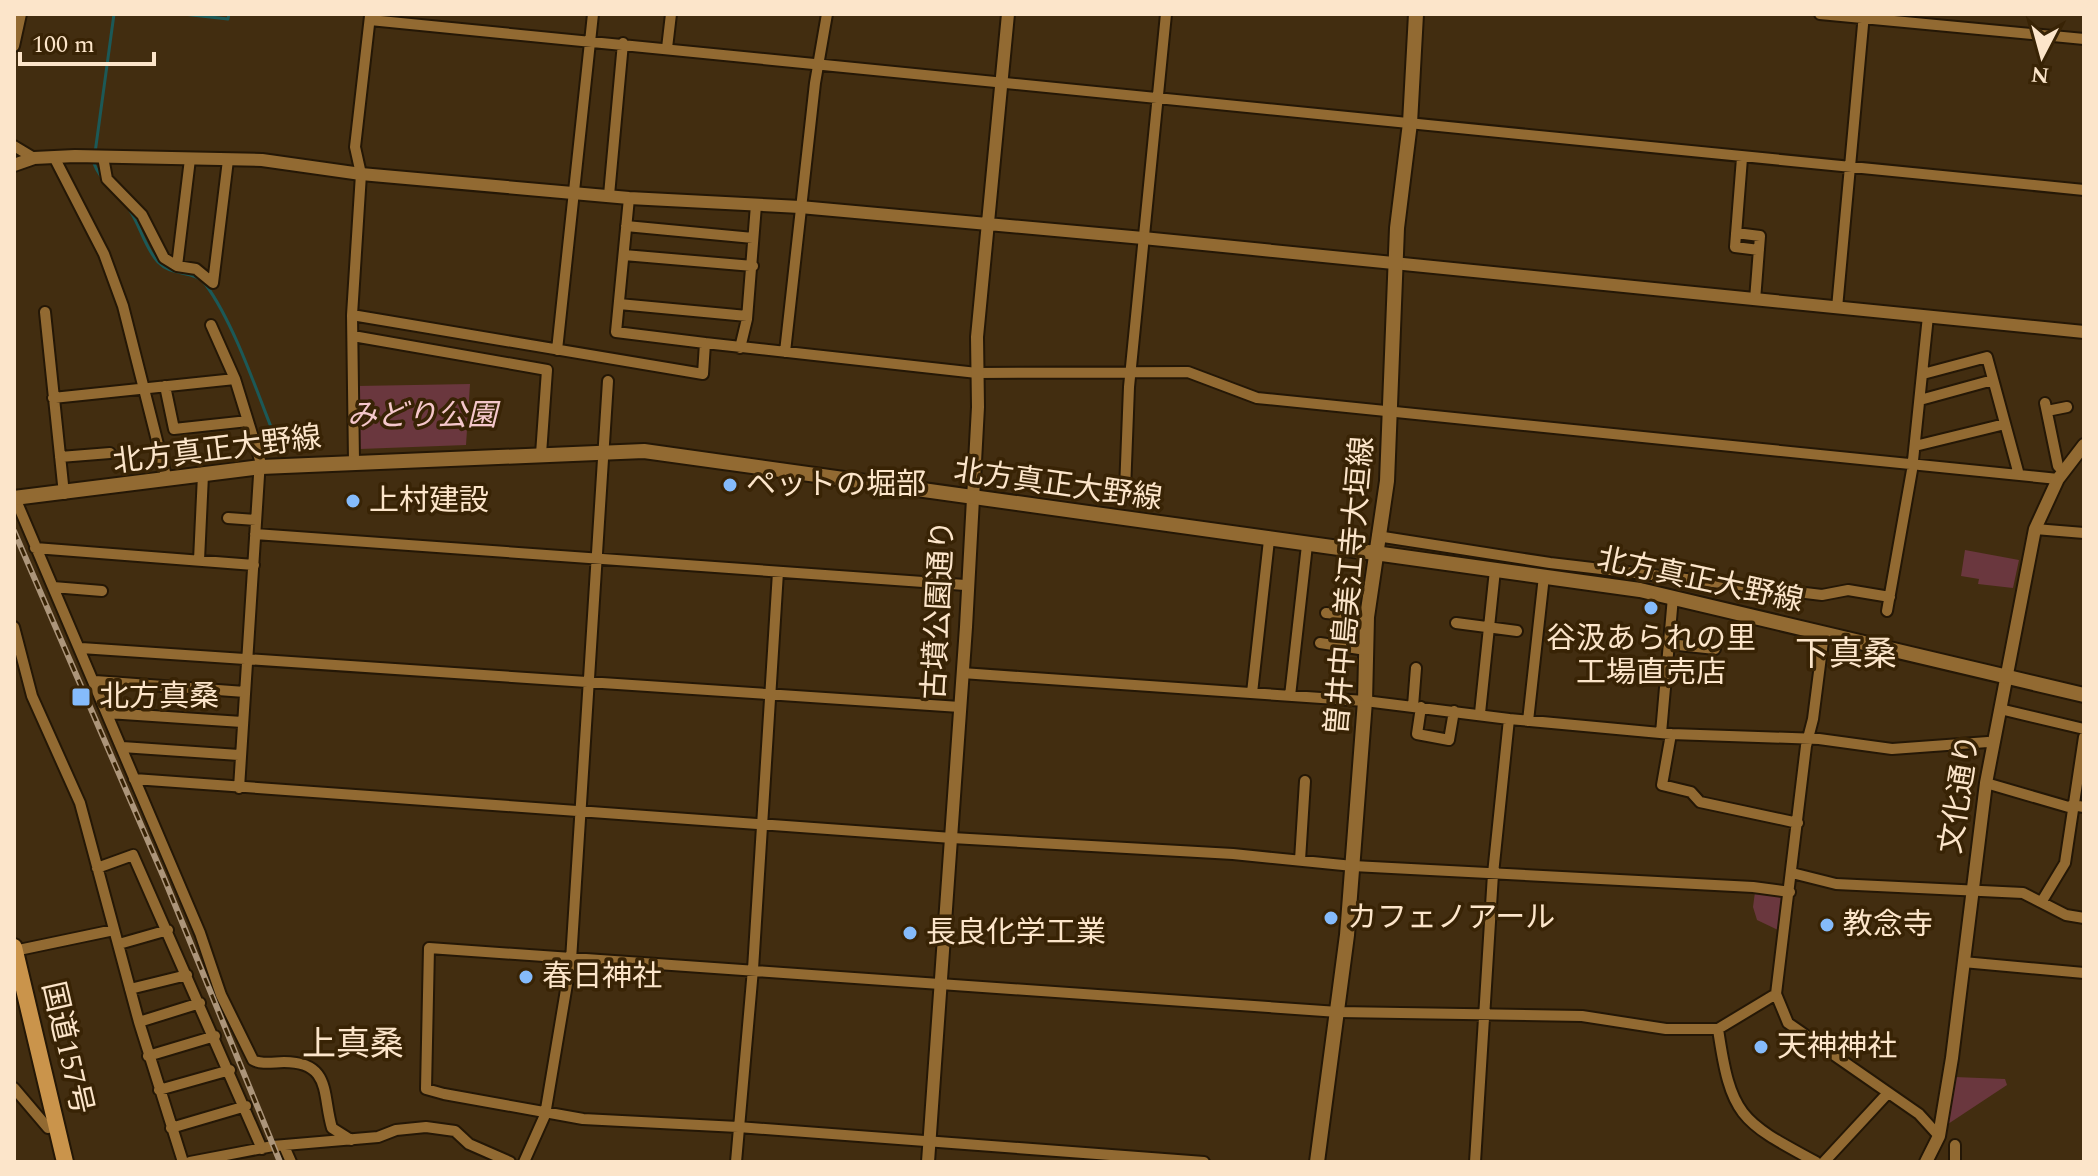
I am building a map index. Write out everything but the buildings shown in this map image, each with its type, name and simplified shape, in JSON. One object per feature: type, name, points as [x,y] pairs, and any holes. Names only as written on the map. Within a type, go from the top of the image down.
[{"type":"highway","name":"国道157号","points":[[14,949],[65,1162]]},
{"type":"highway","name":"国道157号","points":[[14,980],[56,1162]]},
{"type":"main road","name":"曽井中島美江寺大垣線","points":[[1317,1162],[1338,1012],[1353,866],[1365,701],[1367,617],[1387,481],[1392,414],[1395,266],[1410,123],[1416,14]]},
{"type":"main road","name":"北方真正大野線","points":[[14,498],[261,467],[604,450],[676,455],[971,499],[1544,576],[1673,597],[2084,695]]},
{"type":"street","points":[[14,46],[21,14]]},
{"type":"street","points":[[557,350],[593,14]]},
{"type":"street","points":[[667,48],[671,14]]},
{"type":"street","points":[[785,352],[800,207],[827,14]]},
{"type":"street","name":"古墳公園通り","points":[[928,1162],[952,838],[986,225],[1008,14]]},
{"type":"street","points":[[1125,490],[1131,370],[1166,14]]},
{"type":"street","points":[[1820,14],[2084,39]]},
{"type":"street","points":[[354,461],[352,315],[361,174],[355,147],[370,17],[1850,169],[2084,190]]},
{"type":"street","points":[[1837,308],[1864,17]]},
{"type":"street","points":[[609,195],[623,43]]},
{"type":"street","points":[[14,146],[34,158]]},
{"type":"street","points":[[54,157],[104,254],[123,306],[167,480]]},
{"type":"street","points":[[14,165],[34,158],[54,157],[262,160],[361,174],[629,198],[800,207],[1143,238],[1395,266],[2084,332]]},
{"type":"street","points":[[103,157],[107,179],[142,215],[164,258],[177,266],[196,269],[213,283],[228,160]]},
{"type":"street","points":[[1742,158],[1736,233],[1760,236],[1755,300]]},
{"type":"street","points":[[177,266],[190,159]]},
{"type":"street","points":[[629,198],[616,332],[977,373],[1188,372],[1257,398],[2019,475],[2060,475],[2046,407],[2067,407]]},
{"type":"street","points":[[740,348],[753,266],[756,205]]},
{"type":"street","points":[[626,226],[753,238]]},
{"type":"street","points":[[624,255],[753,266]]},
{"type":"street","points":[[619,304],[747,316]]},
{"type":"street","points":[[45,312],[64,494]]},
{"type":"street","points":[[352,315],[703,374],[705,343]]},
{"type":"street","points":[[1887,611],[1915,446],[1928,316]]},
{"type":"street","points":[[211,325],[235,379],[261,467],[239,788]]},
{"type":"street","points":[[353,336],[547,370],[541,454]]},
{"type":"street","points":[[1923,374],[1987,357],[2019,475]]},
{"type":"street","points":[[53,398],[235,379]]},
{"type":"street","points":[[1920,400],[1993,380]]},
{"type":"street","points":[[529,1161],[545,1115],[571,960],[608,381]]},
{"type":"street","points":[[165,386],[174,429],[248,421]]},
{"type":"street","points":[[1915,446],[2005,424]]},
{"type":"street","name":"文化通り","points":[[1926,1162],[1939,1136],[1986,783],[2035,529],[2060,475],[2084,445]]},
{"type":"street","points":[[60,457],[110,453]]},
{"type":"street","points":[[199,560],[203,475]]},
{"type":"street","points":[[14,498],[81,648],[200,933],[221,995],[253,1060],[294,1062],[312,1068],[324,1080],[332,1128],[351,1140]]},
{"type":"street","points":[[228,518],[256,520]]},
{"type":"street","points":[[2035,529],[2084,533]]},
{"type":"street","points":[[255,534],[965,585]]},
{"type":"street","points":[[1377,536],[1580,567],[1822,595],[1848,590],[1890,597]]},
{"type":"street","points":[[1252,693],[1269,540]]},
{"type":"street","points":[[1290,696],[1307,545]]},
{"type":"street","points":[[35,548],[254,565]]},
{"type":"street","points":[[1480,713],[1495,570]]},
{"type":"street","points":[[736,1162],[753,969],[778,572]]},
{"type":"street","points":[[1528,721],[1544,576]]},
{"type":"street","points":[[53,587],[102,591]]},
{"type":"street","points":[[1673,597],[1662,785],[1691,792],[1700,802],[1798,823]]},
{"type":"street","points":[[1326,613],[1367,617]]},
{"type":"street","points":[[1456,623],[1517,631]]},
{"type":"street","points":[[14,627],[19,665],[80,803],[148,1056],[183,1162]]},
{"type":"street","points":[[1824,633],[1776,994],[1788,1023],[1926,1119],[1939,1136]]},
{"type":"street","points":[[1320,643],[1366,650]]},
{"type":"street","points":[[1669,644],[1715,649]]},
{"type":"street","points":[[81,648],[960,707]]},
{"type":"street","points":[[1416,668],[1417,734],[1449,740],[1454,711]]},
{"type":"street","points":[[962,673],[1365,701],[1666,734],[1809,740],[1892,749],[1948,743],[1988,742],[1993,745]]},
{"type":"street","points":[[95,681],[245,692]]},
{"type":"street","points":[[2000,709],[2084,729]]},
{"type":"street","points":[[108,713],[242,722]]},
{"type":"street","points":[[1475,1162],[1493,874],[1509,719]]},
{"type":"street","points":[[2042,901],[2065,863],[2084,737]]},
{"type":"street","points":[[122,747],[239,755]]},
{"type":"street","points":[[134,779],[1353,866],[1790,892]]},
{"type":"street","points":[[1300,860],[1305,781]]},
{"type":"street","points":[[1986,783],[2072,807],[2084,807]]},
{"type":"street","points":[[97,868],[133,855],[246,1106],[262,1149]]},
{"type":"street","points":[[1792,873],[1836,884],[1972,893],[2023,893],[2066,915],[2084,918]]},
{"type":"street","points":[[14,949],[114,930]]},
{"type":"street","points":[[119,944],[168,930]]},
{"type":"street","points":[[1204,1162],[545,1115],[426,1089],[429,948],[1338,1012],[1484,1017],[1567,1015],[1627,1025],[1718,1029],[1776,994]]},
{"type":"street","points":[[1963,962],[2084,973]]},
{"type":"street","points":[[130,989],[187,975]]},
{"type":"street","points":[[139,1022],[200,1003]]},
{"type":"street","points":[[1718,1029],[1737,1107],[1748,1122],[1816,1162]]},
{"type":"street","points":[[148,1056],[215,1036]]},
{"type":"street","points":[[159,1090],[230,1070]]},
{"type":"street","points":[[14,1088],[48,1128]]},
{"type":"street","points":[[1824,1162],[1887,1094]]},
{"type":"street","points":[[171,1128],[246,1106]]},
{"type":"street","points":[[190,1162],[238,1158],[262,1149],[284,1146],[378,1137],[396,1130],[442,1128],[510,1162]]},
{"type":"street","points":[[1955,1145],[1955,1162]]},
{"type":"street","points":[[284,1146],[291,1162]]},
{"type":"green space","name":"みどり公園","points":[[470,384],[466,445],[360,449],[357,386]]},
{"type":"green space","points":[[1965,550],[2019,560],[2013,588],[1978,584],[1979,579],[1961,576]]},
{"type":"green space","points":[[1755,892],[1784,896],[1778,930],[1757,920],[1753,907]]},
{"type":"green space","points":[[1955,1077],[2005,1079],[2007,1085],[1948,1124]]},
{"type":"waterway","points":[[95,153],[114,14]]},
{"type":"waterway","points":[[183,14],[228,19],[229,14]]},
{"type":"waterway","points":[[93,161],[101,176],[127,207],[158,262],[170,270],[201,280],[217,302],[238,344],[281,452]]},
{"type":"railway","points":[[14,531],[164,878],[280,1162]]},
{"type":"place","name":"ペットの堀部","points":[[730,485]]},
{"type":"place","name":"上村建設","points":[[353,501]]},
{"type":"place","name":"谷汲あられの里 工場直売店","points":[[1651,608]]},
{"type":"place","name":"北方真桑","points":[[81,697]]},
{"type":"place","name":"カフェノアール","points":[[1331,918]]},
{"type":"place","name":"教念寺","points":[[1827,925]]},
{"type":"place","name":"長良化学工業","points":[[910,933]]},
{"type":"place","name":"春日神社","points":[[526,977]]},
{"type":"place","name":"天神神社","points":[[1761,1047]]},
{"type":"district","name":"下真桑","points":[[1846,655]]},
{"type":"district","name":"上真桑","points":[[353,1045]]}]
